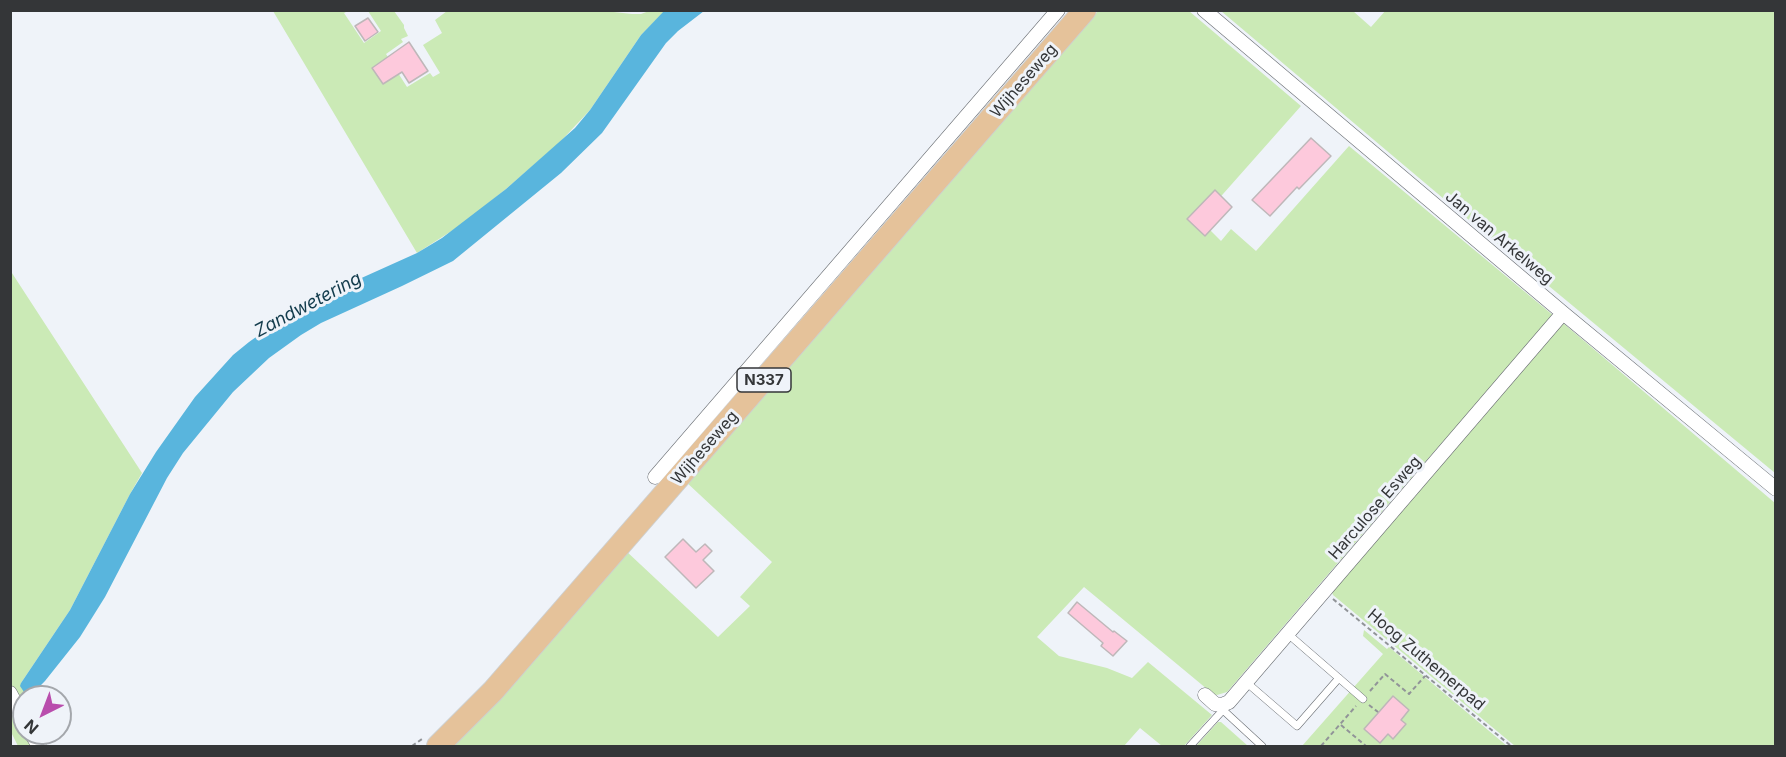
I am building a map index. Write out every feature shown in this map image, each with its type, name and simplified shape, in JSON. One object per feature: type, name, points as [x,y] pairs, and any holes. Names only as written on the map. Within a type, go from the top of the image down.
[{"type":"main road","name":"Wijheseweg","points":[[438,747],[501,682],[1085,10]]},
{"type":"street","name":"Wijheseweg","points":[[655,477],[1058,10]]},
{"type":"street","name":"Jan van Arkelweg","points":[[1204,10],[1563,313],[1776,489]]},
{"type":"street","name":"Harculose Esweg","points":[[1222,708],[1325,592],[1563,313]]},
{"type":"street","points":[[1205,695],[1222,708]]},
{"type":"lane","points":[[1288,634],[1363,699]]},
{"type":"lane","points":[[1246,682],[1297,726],[1339,678]]},
{"type":"lane","points":[[1190,747],[1222,708],[1262,747]]},
{"type":"path","name":"Hoog Zuthemerpad","points":[[1325,592],[1511,747]]},
{"type":"path","points":[[1340,724],[1366,747]]},
{"type":"green space","points":[[369,10],[394,11],[404,25],[408,36],[401,39],[403,42],[386,54],[407,87],[430,73],[433,77],[440,73],[423,45],[442,33],[435,20],[447,11],[596,10],[641,14],[649,11],[665,11],[641,35],[590,110],[559,143],[461,225],[417,253],[273,11],[348,11],[344,13],[364,43],[381,31]]},
{"type":"green space","points":[[1386,10],[1775,11],[1775,473],[1221,11],[1353,11],[1371,27]]},
{"type":"green space","points":[[1098,11],[1189,11],[1301,106],[1200,220],[1221,241],[1231,229],[1256,251],[1349,146],[1554,316],[1227,692],[1213,694],[1084,587],[1037,637],[1059,656],[1107,668],[1132,678],[1148,662],[1212,715],[1184,746],[1162,746],[1140,728],[1124,746],[453,746],[625,550],[718,637],[750,606],[740,597],[772,562],[685,481]]},
{"type":"green space","points":[[10,270],[142,473],[70,610],[22,685],[12,685],[12,688],[10,684]]},
{"type":"green space","points":[[1563,323],[1775,503],[1775,746],[1515,746],[1333,595],[1331,589]]},
{"type":"green space","points":[[1364,630],[1387,649],[1389,647],[1507,746],[1302,746],[1383,654],[1363,636]]},
{"type":"green space","points":[[10,702],[12,734],[11,732]]},
{"type":"green space","points":[[1218,722],[1221,722],[1248,746],[1196,746]]},
{"type":"water","name":"Zandwetering","points":[[665,10],[704,11],[666,43],[602,133],[561,173],[453,261],[321,323],[269,358],[233,392],[183,453],[167,478],[105,597],[80,637],[41,685],[20,685],[70,610],[130,494],[156,452],[195,397],[233,355],[293,311],[417,253],[442,238],[506,189],[575,128],[590,110],[641,35]]},
{"type":"building","points":[[368,18],[378,32],[365,41],[355,26]]},
{"type":"building","points":[[409,42],[428,71],[409,83],[402,72],[383,84],[372,68]]},
{"type":"building","points":[[1311,138],[1331,156],[1270,216],[1252,200]]},
{"type":"building","points":[[1215,190],[1232,207],[1205,236],[1187,219]]},
{"type":"building","points":[[683,539],[696,552],[705,544],[712,551],[703,560],[714,571],[696,588],[665,557]]},
{"type":"building","points":[[1077,602],[1127,641],[1113,656],[1101,646],[1103,643],[1068,613]]},
{"type":"building","points":[[1393,696],[1409,710],[1401,720],[1406,724],[1393,739],[1388,734],[1380,743],[1364,729]]}]
